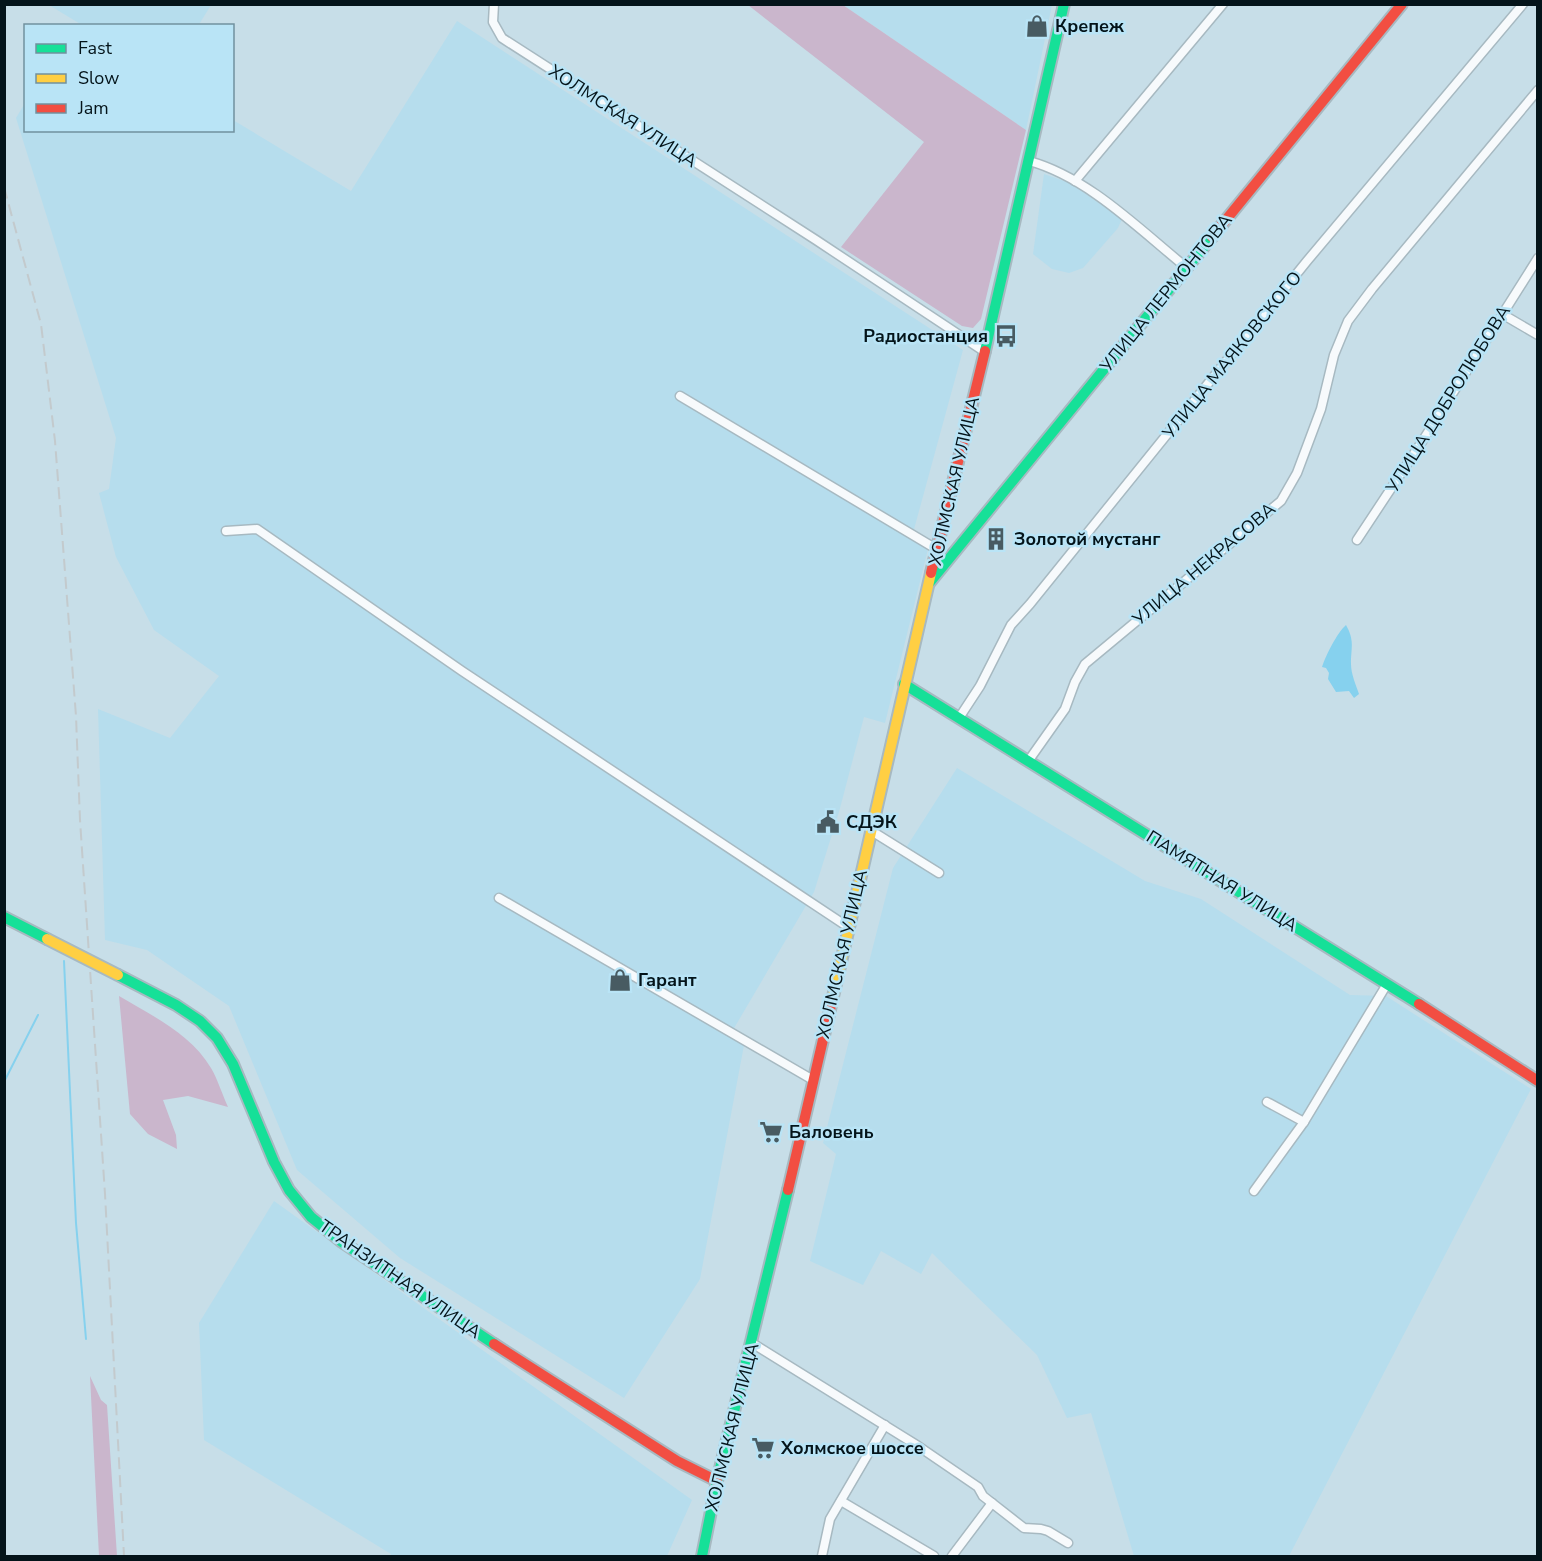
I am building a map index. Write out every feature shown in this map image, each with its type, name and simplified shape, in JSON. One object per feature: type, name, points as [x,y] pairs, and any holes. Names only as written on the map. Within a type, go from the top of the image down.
[{"type":"main road","name":"ХОЛМСКАЯ УЛИЦА","points":[[702,1557],[717,1481],[752,1343],[904,684],[985,352],[1064,4]]},
{"type":"main road","name":"УЛИЦА ЛЕРМОНТОВА","points":[[930,582],[1402,4]]},
{"type":"main road","name":"ПАМЯТНАЯ УЛИЦА","points":[[904,684],[1387,984],[1538,1081]]},
{"type":"main road","name":"ТРАНЗИТНАЯ УЛИЦА","points":[[4,917],[176,1005],[200,1021],[217,1038],[233,1064],[274,1162],[289,1190],[311,1217],[342,1242],[501,1349],[676,1461],[717,1481]]},
{"type":"street","name":"ХОЛМСКАЯ УЛИЦА","points":[[494,4],[492,22],[502,39],[816,240],[985,352]]},
{"type":"street","points":[[1075,181],[1223,4]]},
{"type":"street","name":"УЛИЦА МАЯКОВСКОГО","points":[[959,718],[981,686],[1011,626],[1307,261],[1523,4]]},
{"type":"street","name":"УЛИЦА НЕКРАСОВА","points":[[1029,760],[1065,709],[1075,682],[1086,664],[1281,501],[1297,473],[1321,409],[1334,355],[1348,321],[1538,90]]},
{"type":"street","points":[[1029,161],[1044,165],[1075,181],[1119,212],[1187,268]]},
{"type":"street","name":"УЛИЦА ДОБРОЛЮБОВА","points":[[1357,540],[1538,258]]},
{"type":"street","points":[[1502,314],[1538,335]]},
{"type":"street","points":[[680,396],[938,550]]},
{"type":"street","points":[[226,531],[257,529],[462,671],[848,927]]},
{"type":"street","points":[[870,830],[939,873]]},
{"type":"street","points":[[499,898],[813,1080]]},
{"type":"street","points":[[1254,1191],[1304,1122],[1387,984]]},
{"type":"street","points":[[1267,1102],[1304,1122]]},
{"type":"street","points":[[752,1343],[885,1425],[978,1487],[983,1496],[1024,1528],[1048,1531],[1068,1543]]},
{"type":"street","points":[[822,1557],[830,1519],[885,1425]]},
{"type":"street","points":[[841,1501],[934,1557]]},
{"type":"street","points":[[952,1557],[992,1503]]},
{"type":"shaded area","points":[[49,5],[211,5],[199,24],[80,24]]},
{"type":"shaded area","points":[[748,5],[843,5],[1026,130],[981,319],[973,328],[962,326],[841,247],[924,142]]},
{"type":"shaded area","points":[[843,5],[1052,5],[1026,130]]},
{"type":"shaded area","points":[[457,21],[963,350],[913,533],[929,545],[885,723],[864,717],[839,812],[814,892],[733,1030],[745,1040],[700,1279],[624,1398],[400,1258],[297,1170],[229,1006],[147,950],[105,940],[98,709],[170,738],[219,676],[154,630],[116,557],[99,493],[109,489],[116,438],[16,118],[24,105],[24,132],[234,132],[234,121],[351,191]]},
{"type":"shaded area","points":[[1044,174],[1070,183],[1122,219],[1118,228],[1083,268],[1069,273],[1052,269],[1033,254]]},
{"type":"shaded area","points":[[957,768],[1145,881],[1201,899],[1350,995],[1386,996],[1531,1089],[1289,1556],[1134,1556],[1091,1413],[1067,1418],[1037,1355],[932,1253],[921,1274],[881,1251],[863,1285],[810,1261],[836,1154],[823,1143],[893,868]]},
{"type":"shaded area","points":[[119,996],[157,1018],[193,1045],[211,1068],[228,1107],[188,1096],[163,1100],[176,1135],[177,1149],[148,1134],[130,1114]]},
{"type":"shaded area","points":[[274,1201],[692,1500],[667,1556],[390,1556],[391,1554],[204,1440],[199,1323]]},
{"type":"shaded area","points":[[90,1376],[101,1400],[107,1405],[117,1556],[99,1556]]},
{"type":"water","points":[[1346,625],[1352,640],[1352,672],[1359,694],[1354,698],[1349,691],[1336,692],[1328,679],[1329,673],[1326,668],[1322,667],[1332,644]]},
{"type":"waterway","points":[[64,961],[76,1223],[86,1339]]},
{"type":"waterway","points":[[4,1082],[38,1015]]},
{"type":"railway","points":[[4,187],[41,324],[55,441],[76,716],[80,820],[105,1194],[124,1556]]},
{"type":"traffic: fast","points":[[985,351],[1064,4]]},
{"type":"traffic: fast","points":[[930,582],[1212,237]]},
{"type":"traffic: fast","points":[[904,684],[1419,1004]]},
{"type":"traffic: fast","points":[[4,917],[47,939]]},
{"type":"traffic: fast","points":[[118,975],[176,1005],[200,1021],[217,1038],[233,1064],[274,1162],[289,1190],[311,1217],[342,1242],[494,1344]]},
{"type":"traffic: fast","points":[[702,1556],[717,1481],[788,1190]]},
{"type":"traffic: slow","points":[[832,1001],[931,573]]},
{"type":"traffic: slow","points":[[47,939],[118,975]]},
{"type":"traffic: jam","points":[[1212,237],[1402,4]]},
{"type":"traffic: jam","points":[[931,573],[985,351]]},
{"type":"traffic: jam","points":[[788,1190],[832,1001]]},
{"type":"traffic: jam","points":[[1419,1004],[1538,1081]]},
{"type":"traffic: jam","points":[[494,1344],[677,1461],[717,1481]]},
{"type":"place","name":"Крепеж","points":[[1037,26]]},
{"type":"place","name":"Радиостанция","points":[[1006,336]]},
{"type":"place","name":"Золотой мустанг","points":[[996,539]]},
{"type":"place","name":"СДЭК","points":[[828,822]]},
{"type":"place","name":"Гарант","points":[[620,980]]},
{"type":"place","name":"Баловень","points":[[771,1132]]},
{"type":"place","name":"Холмское шоссе","points":[[763,1448]]}]
